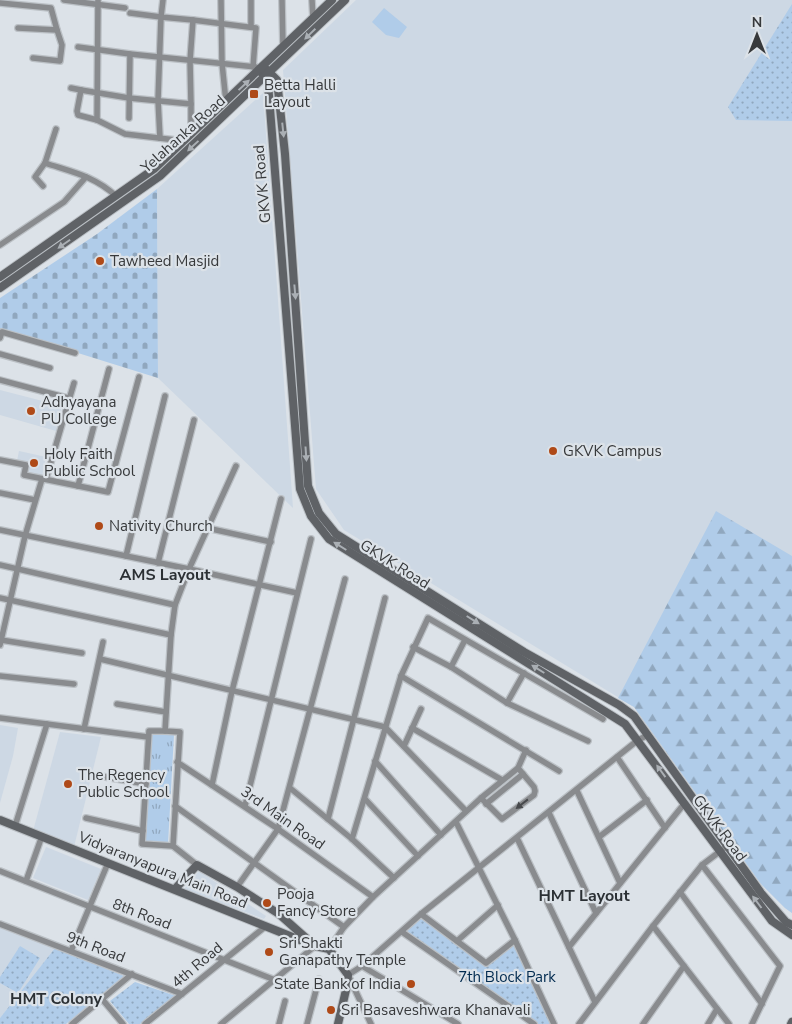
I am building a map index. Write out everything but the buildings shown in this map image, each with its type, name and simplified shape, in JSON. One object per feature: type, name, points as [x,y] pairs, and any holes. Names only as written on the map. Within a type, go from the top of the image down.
[{"type":"main road","name":"Yelahanka Road","points":[[0,277],[154,169],[226,102],[258,68],[332,0]]},
{"type":"main road","name":"Yelahanka Road","points":[[0,288],[160,176],[345,0]]},
{"type":"main road","name":"GKVK Road","points":[[258,68],[277,80],[285,154],[308,486],[319,513],[336,534],[524,652],[634,716],[727,846],[772,922],[792,935]]},
{"type":"main road","name":"GKVK Road","points":[[268,74],[300,489],[311,516],[329,539],[625,724],[720,852],[786,922],[792,925]]},
{"type":"main road","name":"Vidyaranyapura Main Road","points":[[0,820],[315,946],[329,949]]},
{"type":"main road","points":[[175,890],[197,865],[237,887],[279,914],[315,946]]},
{"type":"main road","points":[[329,949],[348,975],[338,1024]]},
{"type":"street","points":[[64,0],[98,2],[128,11],[161,17],[256,28],[258,68],[78,47]]},
{"type":"street","points":[[160,138],[158,100],[163,0]]},
{"type":"street","points":[[221,0],[222,63],[226,102]]},
{"type":"street","points":[[251,0],[251,27]]},
{"type":"street","points":[[282,0],[283,47]]},
{"type":"street","points":[[312,0],[313,18]]},
{"type":"street","points":[[97,120],[98,2]]},
{"type":"street","points":[[0,3],[51,8],[62,45],[60,61],[33,58]]},
{"type":"street","points":[[191,135],[190,61],[193,20]]},
{"type":"street","points":[[18,28],[57,30]]},
{"type":"street","points":[[129,118],[130,54]]},
{"type":"street","points":[[70,88],[129,98],[191,104]]},
{"type":"street","points":[[80,90],[78,115],[97,120],[125,134],[184,141]]},
{"type":"street","points":[[44,186],[35,177],[45,163],[56,129]]},
{"type":"street","points":[[45,163],[104,185],[116,196]]},
{"type":"street","points":[[0,245],[64,202],[86,177]]},
{"type":"street","points":[[0,338],[2,332],[75,353]]},
{"type":"street","points":[[0,354],[50,368]]},
{"type":"street","points":[[78,486],[109,368]]},
{"type":"street","points":[[0,460],[26,465],[24,475],[108,492],[138,377]]},
{"type":"street","points":[[0,380],[68,398]]},
{"type":"street","points":[[74,383],[44,479],[35,500],[1,643],[82,653]]},
{"type":"street","points":[[126,556],[165,396]]},
{"type":"street","points":[[158,563],[194,420]]},
{"type":"street","points":[[165,731],[171,635],[175,605],[189,569],[236,466]]},
{"type":"street","points":[[0,493],[35,500]]},
{"type":"street","points":[[212,784],[232,692],[281,499]]},
{"type":"street","points":[[207,528],[271,542]]},
{"type":"street","points":[[0,530],[297,593]]},
{"type":"street","points":[[245,806],[311,539]]},
{"type":"street","points":[[0,565],[175,605]]},
{"type":"street","points":[[237,887],[278,829],[345,579]]},
{"type":"street","points":[[0,598],[171,635]]},
{"type":"street","points":[[328,819],[385,598]]},
{"type":"street","points":[[352,839],[401,676],[428,618],[603,719]]},
{"type":"street","points":[[451,667],[465,640]]},
{"type":"street","points":[[84,729],[103,642]]},
{"type":"street","points":[[414,648],[451,667],[507,703],[588,741]]},
{"type":"street","points":[[100,659],[232,692],[386,727],[466,811]]},
{"type":"street","points":[[507,703],[524,674]]},
{"type":"street","points":[[0,676],[74,684]]},
{"type":"street","points":[[401,676],[559,771]]},
{"type":"street","points":[[117,704],[166,712]]},
{"type":"street","points":[[404,746],[421,709]]},
{"type":"street","points":[[0,718],[148,737]]},
{"type":"street","points":[[15,826],[47,724]]},
{"type":"street","points":[[412,728],[502,780]]},
{"type":"street","points":[[173,846],[180,732],[149,731],[142,844],[173,846],[197,865]]},
{"type":"street","points":[[371,1024],[348,975],[362,966],[422,914],[638,740],[648,735]]},
{"type":"street","points":[[329,949],[344,927],[373,897],[466,811],[518,768],[526,750]]},
{"type":"street","points":[[617,757],[665,828]]},
{"type":"street","points":[[375,761],[441,835]]},
{"type":"street","name":"3rd Main Road","points":[[177,762],[245,806],[373,897]]},
{"type":"street","points":[[481,798],[502,819],[534,795],[534,787],[518,768]]},
{"type":"street","points":[[486,804],[523,774]]},
{"type":"street","points":[[100,776],[146,784]]},
{"type":"street","points":[[290,788],[352,839],[394,878]]},
{"type":"street","points":[[577,791],[620,883]]},
{"type":"street","points":[[365,798],[418,856]]},
{"type":"street","points":[[600,837],[647,800]]},
{"type":"street","points":[[569,947],[684,804]]},
{"type":"street","points":[[175,806],[344,927]]},
{"type":"street","points":[[549,813],[596,913]]},
{"type":"street","points":[[86,818],[143,831]]},
{"type":"street","points":[[456,822],[515,940],[554,1024]]},
{"type":"street","points":[[26,881],[42,836]]},
{"type":"street","points":[[517,838],[595,1002]]},
{"type":"street","points":[[579,1024],[702,865],[727,846]]},
{"type":"street","points":[[71,951],[108,863]]},
{"type":"street","points":[[702,865],[780,966],[752,1024]]},
{"type":"street","name":"8th Road","points":[[0,871],[275,980]]},
{"type":"street","points":[[680,892],[762,1004]]},
{"type":"street","points":[[457,941],[498,905]]},
{"type":"street","points":[[422,914],[486,963],[515,940]]},
{"type":"street","name":"9th Road","points":[[0,924],[182,994]]},
{"type":"street","name":"4th Road","points":[[145,1024],[266,926]]},
{"type":"street","points":[[653,926],[729,1024]]},
{"type":"street","points":[[402,932],[534,1024]]},
{"type":"street","points":[[221,1024],[315,946]]},
{"type":"street","points":[[362,966],[454,1023]]},
{"type":"street","points":[[643,1024],[684,966]]},
{"type":"street","points":[[72,1024],[132,974]]},
{"type":"street","points":[[307,1024],[319,979]]},
{"type":"street","points":[[102,999],[123,1024]]},
{"type":"street","points":[[279,1024],[285,1001]]},
{"type":"street","points":[[708,1024],[717,1009]]},
{"type":"shaded area","name":"GKVK Campus","points":[[356,0],[792,0],[792,913],[761,884],[634,707],[344,530],[316,489],[283,70]]},
{"type":"shaded area","points":[[263,93],[293,508],[158,378],[157,189]]},
{"type":"shaded area","name":"Adhyayana PU College","points":[[0,390],[62,406],[56,431],[0,415]]},
{"type":"shaded area","name":"Holy Faith Public School","points":[[19,451],[46,457],[42,476],[28,473],[30,464],[17,461]]},
{"type":"shaded area","points":[[0,725],[18,728],[13,756],[0,803]]},
{"type":"shaded area","name":"The Regency Public School","points":[[60,732],[101,737],[74,847],[33,831]]},
{"type":"shaded area","points":[[46,847],[101,869],[88,900],[33,878]]},
{"type":"shaded area","points":[[199,871],[266,916],[264,919],[184,889]]},
{"type":"shaded area","points":[[0,928],[55,948],[0,1018]]},
{"type":"green space","points":[[792,4],[792,121],[736,120],[728,107]]},
{"type":"green space","points":[[384,8],[407,27],[399,38],[386,35],[372,22]]},
{"type":"green space","points":[[157,189],[158,378],[1,329],[0,331],[0,298],[97,234]]},
{"type":"green space","points":[[716,511],[792,556],[792,913],[761,884],[634,707],[618,698]]},
{"type":"green space","points":[[152,734],[174,735],[168,844],[145,842]]},
{"type":"green space","name":"7th Block Park","points":[[422,917],[486,965],[514,943],[552,1024],[537,1024],[405,932]]},
{"type":"green space","points":[[20,946],[40,958],[18,993],[0,983],[0,977]]},
{"type":"green space","points":[[55,948],[124,976],[66,1024],[0,1024],[0,1018]]},
{"type":"green space","points":[[135,982],[176,996],[140,1024],[129,1024],[110,1001]]},
{"type":"place","name":"Betta Halli Layout","points":[[254,94]]},
{"type":"place","name":"Tawheed Masjid","points":[[100,261]]},
{"type":"place","name":"Adhyayana PU College","points":[[31,411]]},
{"type":"place","name":"GKVK Campus","points":[[553,451]]},
{"type":"place","name":"Holy Faith Public School","points":[[34,463]]},
{"type":"place","name":"Nativity Church","points":[[99,526]]},
{"type":"place","name":"The Regency Public School","points":[[68,784]]},
{"type":"place","name":"Pooja Fancy Store","points":[[267,903]]},
{"type":"place","name":"Sri Shakti Ganapathy Temple","points":[[269,952]]},
{"type":"place","name":"State Bank of India","points":[[411,984]]},
{"type":"place","name":"Sri Basaveshwara Khanavali","points":[[331,1010]]},
{"type":"district","name":"AMS Layout","points":[[165,574]]},
{"type":"district","name":"HMT Layout","points":[[584,895]]},
{"type":"district","name":"HMT Colony","points":[[56,998]]}]
